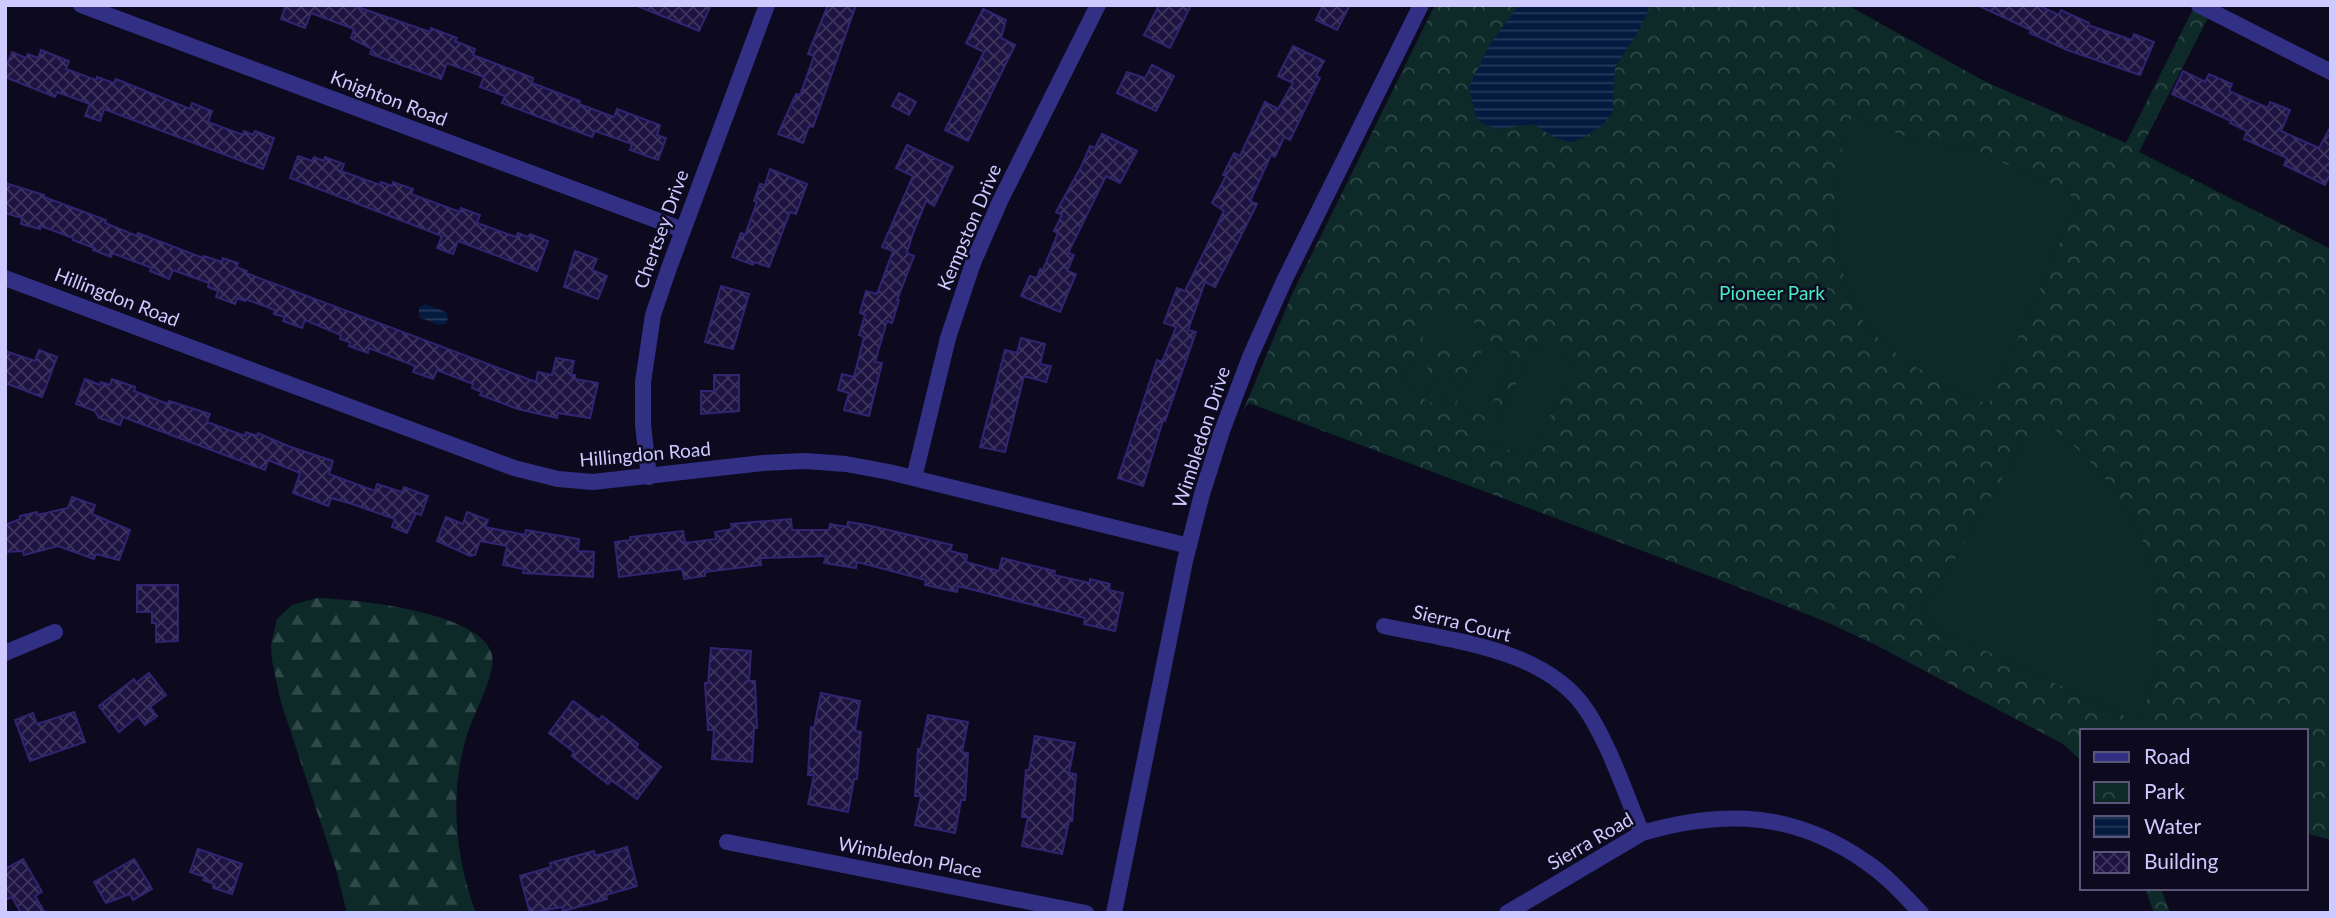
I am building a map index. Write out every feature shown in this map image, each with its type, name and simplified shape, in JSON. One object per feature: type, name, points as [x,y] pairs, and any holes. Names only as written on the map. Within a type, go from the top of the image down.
[{"type":"street","name":"Knighton Road","points":[[81,5],[683,230]]},
{"type":"street","name":"Chertsey Drive","points":[[649,477],[643,416],[644,365],[656,306],[766,5]]},
{"type":"street","name":"Kempston Drive","points":[[914,478],[947,338],[972,263],[1098,5]]},
{"type":"street","name":"Wimbledon Drive","points":[[1114,913],[1189,546],[1213,458],[1250,356],[1421,5]]},
{"type":"street","points":[[2199,5],[2222,11],[2331,72]]},
{"type":"street","name":"Hillingdon Road","points":[[5,278],[513,468],[550,478],[584,482],[805,461],[855,465],[1189,546]]},
{"type":"street","name":"Sierra Court","points":[[1384,626],[1501,652],[1528,663],[1569,690],[1585,708],[1599,732],[1642,833]]},
{"type":"street","points":[[5,653],[55,632]]},
{"type":"street","name":"Sierra Road","points":[[1507,913],[1642,833],[1713,817],[1762,819],[1798,827],[1837,843],[1868,863],[1921,913]]},
{"type":"street","name":"Wimbledon Place","points":[[727,842],[1086,913]]},
{"type":"green space","name":"Pioneer Park","points":[[1435,5],[1847,5],[1986,82],[2126,143],[2195,5],[2211,12],[2139,152],[2331,249],[2331,840],[2308,834],[2308,729],[2080,729],[2080,759],[2063,744],[1874,644],[1824,621],[1249,403],[1243,411],[1293,292]]},
{"type":"green space","points":[[1852,116],[1920,142],[1961,145],[2069,191],[2076,207],[1988,405],[1905,360],[1876,336],[1855,306],[1839,257],[1834,216],[1836,177]]},
{"type":"green space","points":[[1440,305],[1456,313],[1438,347],[1422,339]]},
{"type":"green space","points":[[1465,318],[1481,326],[1463,360],[1447,352]]},
{"type":"green space","points":[[1487,341],[1516,355],[1485,417],[1456,403]]},
{"type":"green space","points":[[1536,344],[1576,364],[1528,460],[1488,439]]},
{"type":"green space","points":[[1416,352],[1432,360],[1414,394],[1399,386]]},
{"type":"green space","points":[[1441,365],[1457,373],[1440,407],[1424,399]]},
{"type":"green space","points":[[2038,417],[2087,458],[2107,481],[2138,531],[2149,559],[2158,623],[2157,649],[2151,686],[2138,722],[1931,625],[1926,608]]},
{"type":"green space","points":[[317,598],[386,605],[442,618],[466,628],[483,640],[492,655],[491,673],[461,757],[456,802],[459,848],[476,913],[347,913],[336,869],[280,699],[272,660],[271,645],[277,619],[292,605]]},
{"type":"green space","points":[[2146,890],[2162,890],[2170,913],[2154,913]]},
{"type":"water","points":[[1519,5],[1651,5],[1638,32],[1615,67],[1613,112],[1603,125],[1583,138],[1570,142],[1556,138],[1533,124],[1499,129],[1487,126],[1476,118],[1469,87],[1489,46]]},
{"type":"water","points":[[425,304],[446,312],[446,323],[438,325],[419,317],[419,308]]},
{"type":"building","points":[[286,5],[352,5],[430,32],[431,28],[457,38],[455,41],[475,49],[473,55],[533,78],[532,83],[580,101],[579,104],[614,117],[617,109],[660,125],[657,135],[666,138],[658,160],[630,150],[632,144],[595,131],[592,137],[502,103],[505,96],[480,87],[484,77],[447,63],[441,79],[370,54],[372,49],[351,38],[354,29],[311,13],[305,28],[281,19]]},
{"type":"building","points":[[635,5],[711,5],[699,31]]},
{"type":"building","points":[[828,5],[856,5],[813,127],[809,126],[803,143],[778,134],[796,94],[800,95],[814,56],[808,54]]},
{"type":"building","points":[[1159,5],[1191,5],[1170,48],[1144,35]]},
{"type":"building","points":[[1323,5],[1350,5],[1337,30],[1316,20]]},
{"type":"building","points":[[1977,5],[2038,5],[2059,15],[2061,10],[2089,23],[2088,25],[2132,40],[2134,34],[2154,42],[2140,75],[2067,50]]},
{"type":"building","points":[[983,9],[1006,20],[1001,38],[1015,45],[968,141],[945,130],[984,52],[966,43]]},
{"type":"building","points":[[1293,46],[1324,61],[1316,76],[1320,78],[1290,140],[1284,137],[1275,157],[1271,155],[1250,201],[1257,204],[1215,287],[1205,282],[1188,330],[1196,332],[1165,421],[1163,420],[1143,486],[1118,478],[1157,360],[1162,362],[1176,327],[1164,323],[1177,288],[1185,291],[1224,211],[1212,203],[1234,153],[1240,156],[1265,102],[1278,109],[1293,83],[1278,76]]},
{"type":"building","points":[[41,50],[69,61],[66,69],[96,80],[97,77],[114,83],[116,79],[190,109],[192,103],[212,111],[208,122],[243,135],[244,131],[253,135],[255,131],[274,138],[263,169],[104,109],[100,121],[85,116],[90,104],[57,92],[55,97],[5,77],[12,52],[26,58],[28,54],[38,58]]},
{"type":"building","points":[[1152,65],[1174,76],[1156,111],[1117,93],[1127,72],[1145,78]]},
{"type":"building","points":[[2183,71],[2205,82],[2209,74],[2232,84],[2229,91],[2268,108],[2270,102],[2290,110],[2281,131],[2319,148],[2331,126],[2331,173],[2325,185],[2284,165],[2287,158],[2244,139],[2247,131],[2230,123],[2231,121],[2172,94]]},
{"type":"building","points":[[899,93],[916,102],[909,115],[892,106]]},
{"type":"building","points":[[1102,134],[1137,151],[1120,183],[1106,176],[1068,253],[1074,255],[1067,271],[1076,274],[1060,312],[1021,296],[1030,276],[1037,278],[1040,269],[1043,270],[1058,233],[1054,231],[1062,215],[1056,212],[1090,146],[1095,148]]},
{"type":"building","points":[[907,145],[953,167],[934,206],[926,201],[912,236],[907,253],[914,256],[897,300],[892,323],[887,321],[875,362],[882,363],[869,416],[844,410],[849,393],[838,390],[842,374],[854,377],[864,337],[859,335],[865,315],[860,313],[866,291],[877,294],[893,251],[882,247],[913,176],[896,168]]},
{"type":"building","points":[[298,156],[312,161],[314,157],[324,161],[325,157],[344,164],[341,171],[380,185],[381,182],[392,186],[393,182],[413,189],[411,194],[460,212],[461,208],[480,215],[477,223],[516,237],[518,233],[528,237],[530,234],[548,241],[537,271],[458,241],[453,254],[437,248],[442,236],[290,178]]},
{"type":"building","points":[[770,169],[807,184],[796,214],[790,212],[769,267],[754,262],[753,265],[732,257],[741,233],[745,235],[757,202],[754,201],[760,184],[765,185]]},
{"type":"building","points":[[5,183],[44,195],[106,220],[105,223],[137,236],[138,233],[203,258],[204,256],[222,262],[223,258],[238,263],[236,267],[247,271],[246,273],[536,382],[538,372],[552,375],[556,358],[574,361],[571,375],[575,375],[575,379],[598,383],[590,418],[558,413],[557,418],[518,409],[480,395],[482,392],[472,388],[473,384],[437,370],[433,379],[413,372],[415,366],[369,348],[368,353],[349,346],[350,342],[340,339],[341,335],[305,320],[302,328],[283,321],[285,317],[274,314],[275,310],[245,299],[237,298],[235,304],[216,297],[218,291],[208,287],[209,283],[173,270],[169,279],[150,271],[152,268],[112,253],[111,257],[41,226],[40,229],[21,224],[22,218],[5,213]]},
{"type":"building","points":[[575,251],[597,259],[592,270],[607,276],[598,299],[564,287]]},
{"type":"building","points":[[721,286],[749,294],[733,349],[705,342]]},
{"type":"building","points":[[1021,338],[1045,344],[1040,364],[1051,366],[1046,382],[1024,376],[1005,452],[980,447],[1005,350],[1017,353]]},
{"type":"building","points":[[39,350],[57,357],[42,397],[5,383],[5,351],[35,361]]},
{"type":"building","points":[[714,375],[739,375],[739,411],[701,414],[701,391],[714,391]]},
{"type":"building","points":[[85,379],[100,385],[101,382],[110,385],[112,379],[168,404],[169,401],[210,414],[207,422],[245,436],[246,432],[257,436],[258,433],[333,461],[329,474],[375,491],[377,484],[402,492],[404,487],[428,496],[421,515],[416,513],[407,533],[392,527],[395,519],[331,498],[328,506],[293,493],[300,473],[268,460],[265,470],[123,417],[120,425],[99,418],[95,411],[76,404]]},
{"type":"building","points":[[72,497],[95,505],[92,514],[130,530],[119,560],[96,554],[94,559],[58,546],[24,555],[23,551],[5,552],[5,525],[20,519],[20,516],[68,508]]},
{"type":"building","points":[[467,512],[488,520],[485,527],[525,535],[526,530],[579,539],[578,551],[594,552],[593,577],[523,573],[524,569],[503,565],[507,546],[480,541],[475,555],[470,556],[437,541],[446,517],[463,524]]},
{"type":"building","points":[[791,519],[792,530],[829,530],[830,524],[847,527],[848,522],[867,525],[952,545],[950,551],[967,555],[966,562],[999,571],[1002,558],[1055,571],[1054,575],[1090,583],[1090,579],[1110,584],[1109,590],[1123,593],[1115,631],[1084,624],[1085,618],[958,586],[957,592],[925,585],[926,580],[857,562],[856,568],[824,563],[826,556],[760,558],[761,565],[705,572],[705,576],[684,579],[682,569],[619,577],[615,542],[631,540],[630,537],[683,531],[685,543],[716,539],[715,532],[732,529],[731,524]]},
{"type":"building","points":[[137,585],[178,585],[178,641],[156,642],[156,623],[152,623],[152,612],[137,612]]},
{"type":"building","points":[[711,648],[751,651],[749,681],[755,681],[757,728],[754,728],[752,762],[712,759],[714,730],[708,730],[705,683],[708,683]]},
{"type":"building","points":[[149,673],[166,695],[150,707],[157,716],[145,725],[138,716],[119,732],[99,706],[134,679],[136,683]]},
{"type":"building","points":[[821,693],[860,701],[855,731],[861,732],[857,779],[854,779],[848,812],[808,804],[814,775],[808,775],[811,727],[814,728]]},
{"type":"building","points":[[573,701],[599,720],[602,716],[638,744],[636,748],[661,767],[637,799],[611,780],[608,784],[572,756],[574,752],[549,733]]},
{"type":"building","points":[[74,712],[85,742],[30,761],[15,720],[33,713],[37,724]]},
{"type":"building","points":[[928,715],[968,722],[962,752],[968,753],[965,800],[961,800],[955,833],[915,825],[921,796],[915,796],[918,749],[921,749]]},
{"type":"building","points":[[1035,736],[1075,743],[1069,773],[1076,774],[1072,821],[1069,821],[1062,854],[1022,846],[1028,817],[1022,817],[1026,770],[1029,770]]},
{"type":"building","points":[[627,847],[637,886],[606,895],[607,899],[563,911],[562,907],[530,913],[520,876],[551,867],[550,863],[594,851],[595,856]]},
{"type":"building","points":[[198,849],[242,864],[232,894],[213,888],[214,884],[203,880],[205,877],[190,872]]},
{"type":"building","points":[[23,859],[42,892],[35,896],[45,913],[21,913],[12,897],[5,900],[5,869]]},
{"type":"building","points":[[134,859],[152,889],[133,900],[130,894],[106,903],[94,882]]}]
